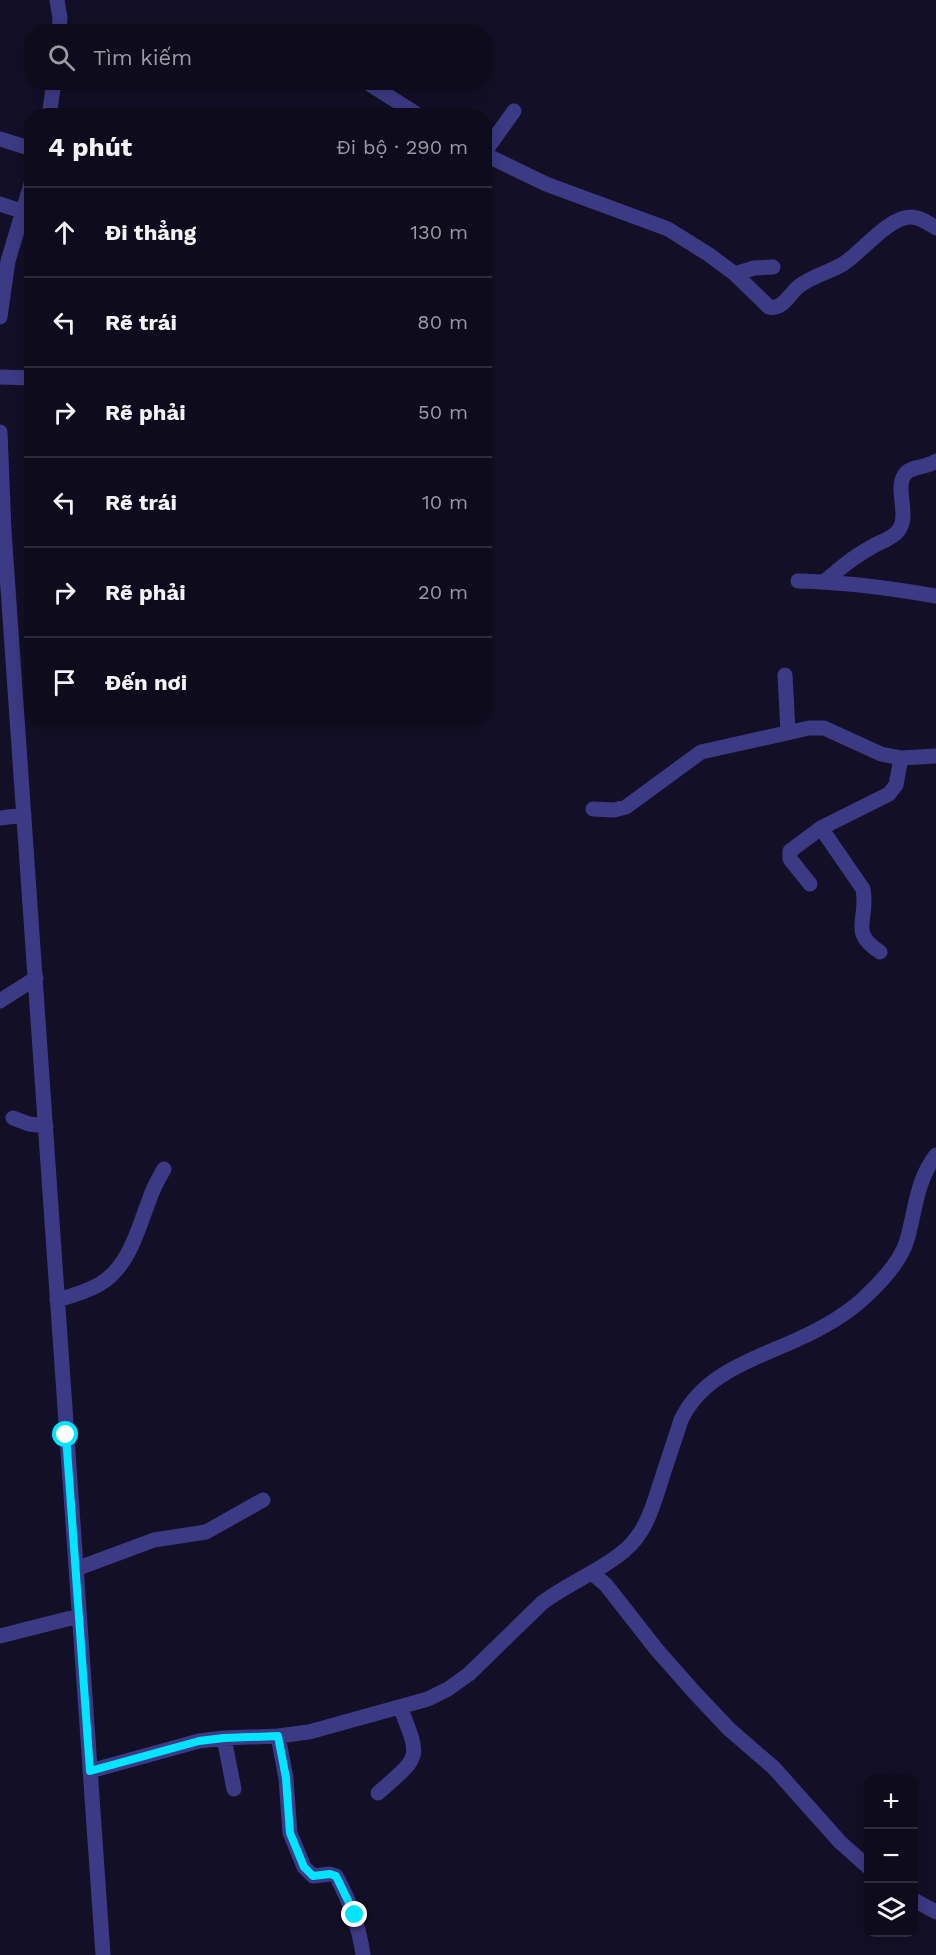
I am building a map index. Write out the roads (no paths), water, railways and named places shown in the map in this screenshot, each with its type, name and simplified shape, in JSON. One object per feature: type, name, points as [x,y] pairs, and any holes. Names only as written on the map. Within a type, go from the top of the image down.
[{"type":"street","points":[[57,0],[60,24]]},
{"type":"street","points":[[50,108],[53,90]]},
{"type":"street","points":[[379,90],[407,108]]},
{"type":"street","points":[[492,142],[513,111]]},
{"type":"street","points":[[0,139],[24,146]]},
{"type":"street","points":[[492,158],[546,184],[668,229],[708,254],[735,274],[769,307],[775,308],[807,280],[846,262],[869,240],[900,219],[910,217],[920,219],[936,228]]},
{"type":"street","points":[[0,204],[24,212],[8,261],[0,317]]},
{"type":"street","points":[[735,274],[754,267],[773,267]]},
{"type":"street","points":[[0,377],[24,378]]},
{"type":"street","points":[[0,432],[4,531],[103,1955]]},
{"type":"street","points":[[825,581],[845,563],[897,533],[902,525],[903,479],[907,472],[931,465],[936,461]]},
{"type":"street","points":[[798,581],[825,581],[936,596]]},
{"type":"street","points":[[785,675],[788,732]]},
{"type":"street","points":[[593,809],[614,810],[626,807],[701,752],[809,728],[824,728],[881,754],[901,758],[936,756]]},
{"type":"street","points":[[810,884],[790,859],[790,851],[821,828],[889,794],[896,785],[901,758]]},
{"type":"street","points":[[0,818],[24,815]]},
{"type":"street","points":[[821,828],[863,889],[865,901],[861,924],[862,934],[868,944],[880,952]]},
{"type":"street","points":[[0,1001],[36,978]]},
{"type":"street","points":[[13,1118],[29,1124],[46,1126]]},
{"type":"street","points":[[90,1771],[199,1741],[309,1732],[428,1699],[448,1689],[469,1674],[542,1603],[592,1573],[623,1552],[637,1539],[648,1521],[681,1420],[688,1405],[702,1390],[742,1364],[795,1341],[847,1312],[867,1295],[896,1263],[906,1242],[922,1175],[936,1155]]},
{"type":"street","points":[[57,1300],[79,1294],[101,1283],[114,1273],[135,1241],[150,1197],[164,1169]]},
{"type":"street","points":[[76,1569],[154,1540],[206,1532],[263,1500]]},
{"type":"street","points":[[592,1573],[606,1585],[657,1650],[729,1729],[774,1768],[840,1842],[864,1863]]},
{"type":"street","points":[[0,1636],[79,1616]]},
{"type":"street","points":[[378,1793],[404,1770],[412,1761],[415,1753],[414,1743],[399,1707]]},
{"type":"street","points":[[278,1736],[286,1778],[290,1833],[304,1867],[313,1876],[330,1874],[336,1876],[355,1915],[363,1955]]},
{"type":"street","points":[[224,1738],[234,1789]]},
{"type":"street","points":[[918,1902],[936,1912]]}]
